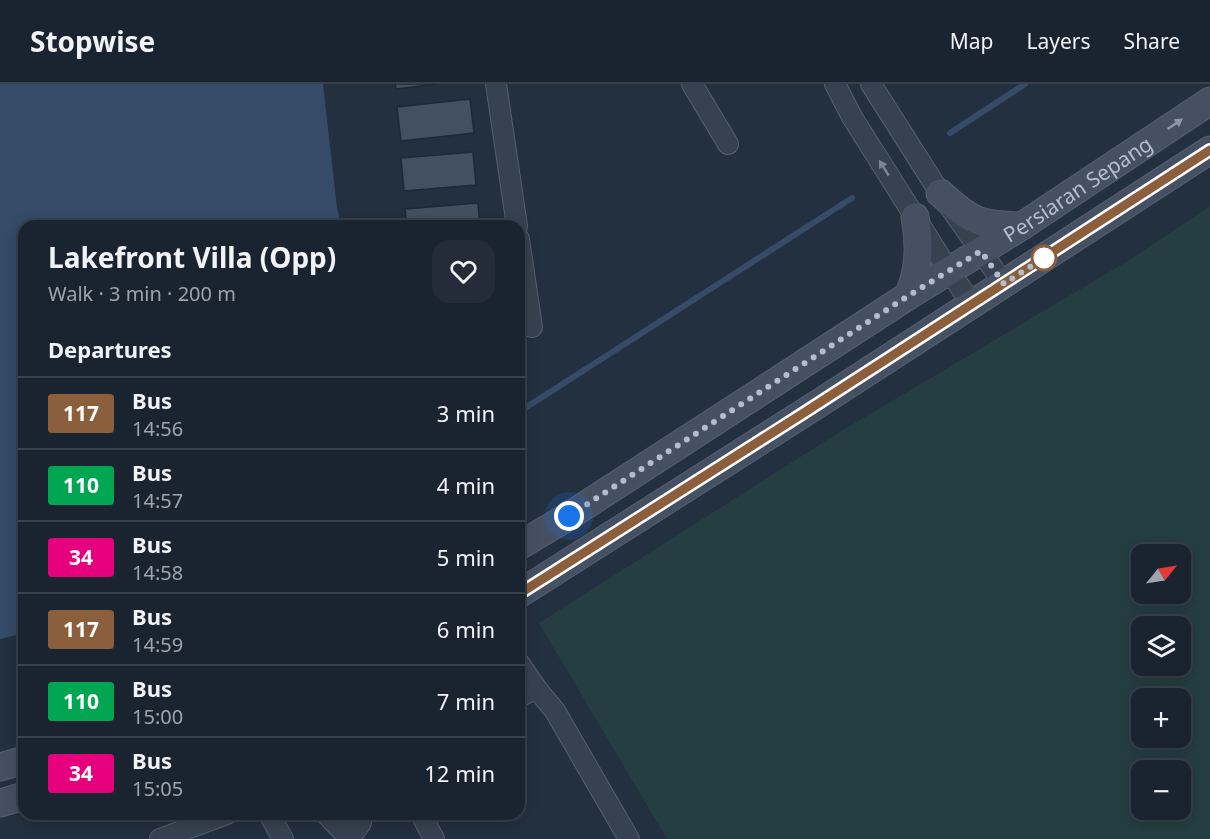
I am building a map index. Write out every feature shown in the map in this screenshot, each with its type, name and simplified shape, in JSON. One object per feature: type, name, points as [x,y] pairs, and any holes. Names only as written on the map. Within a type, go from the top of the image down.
[{"type":"street","points":[[496,84],[516,220]]},
{"type":"street","points":[[692,84],[728,144]]},
{"type":"street","points":[[835,84],[852,117],[948,271],[972,304]]},
{"type":"street","points":[[871,84],[940,193],[1004,284]]},
{"type":"street","name":"Persiaran Sepang","points":[[525,542],[908,296],[1022,226],[1210,101]]},
{"type":"street","name":"Persiaran Sepang","points":[[525,590],[1210,150]]},
{"type":"street","points":[[940,193],[962,212],[980,222],[995,226],[1022,226]]},
{"type":"street","points":[[908,296],[917,266],[919,237],[915,217]]},
{"type":"street","points":[[525,279],[532,327]]},
{"type":"street","points":[[527,692],[555,711],[629,839]]},
{"type":"street","points":[[0,767],[18,762]]},
{"type":"street","points":[[0,803],[18,798]]},
{"type":"street","points":[[160,839],[211,820]]},
{"type":"street","points":[[272,820],[283,839]]},
{"type":"street","points":[[332,820],[342,831],[359,832]]},
{"type":"street","points":[[424,820],[434,839]]},
{"type":"green space","points":[[1210,206],[1210,839],[667,839],[539,623],[838,433],[1126,262]]},
{"type":"water","points":[[0,84],[323,84],[340,220],[18,220],[18,634],[0,639]]},
{"type":"building","points":[[395,84],[438,84],[396,89]]},
{"type":"building","points":[[470,99],[474,133],[401,141],[397,107]]},
{"type":"building","points":[[473,152],[476,185],[404,191],[401,158]]},
{"type":"building","points":[[478,203],[479,220],[406,220],[405,209]]},
{"type":"waterway","points":[[950,133],[1025,84]]},
{"type":"waterway","points":[[525,408],[852,198]]},
{"type":"bus line","name":"117","points":[[525,590],[1210,150]]},
{"type":"route","points":[[569,516],[981,251],[1004,284],[1048,255],[1044,258]]}]
